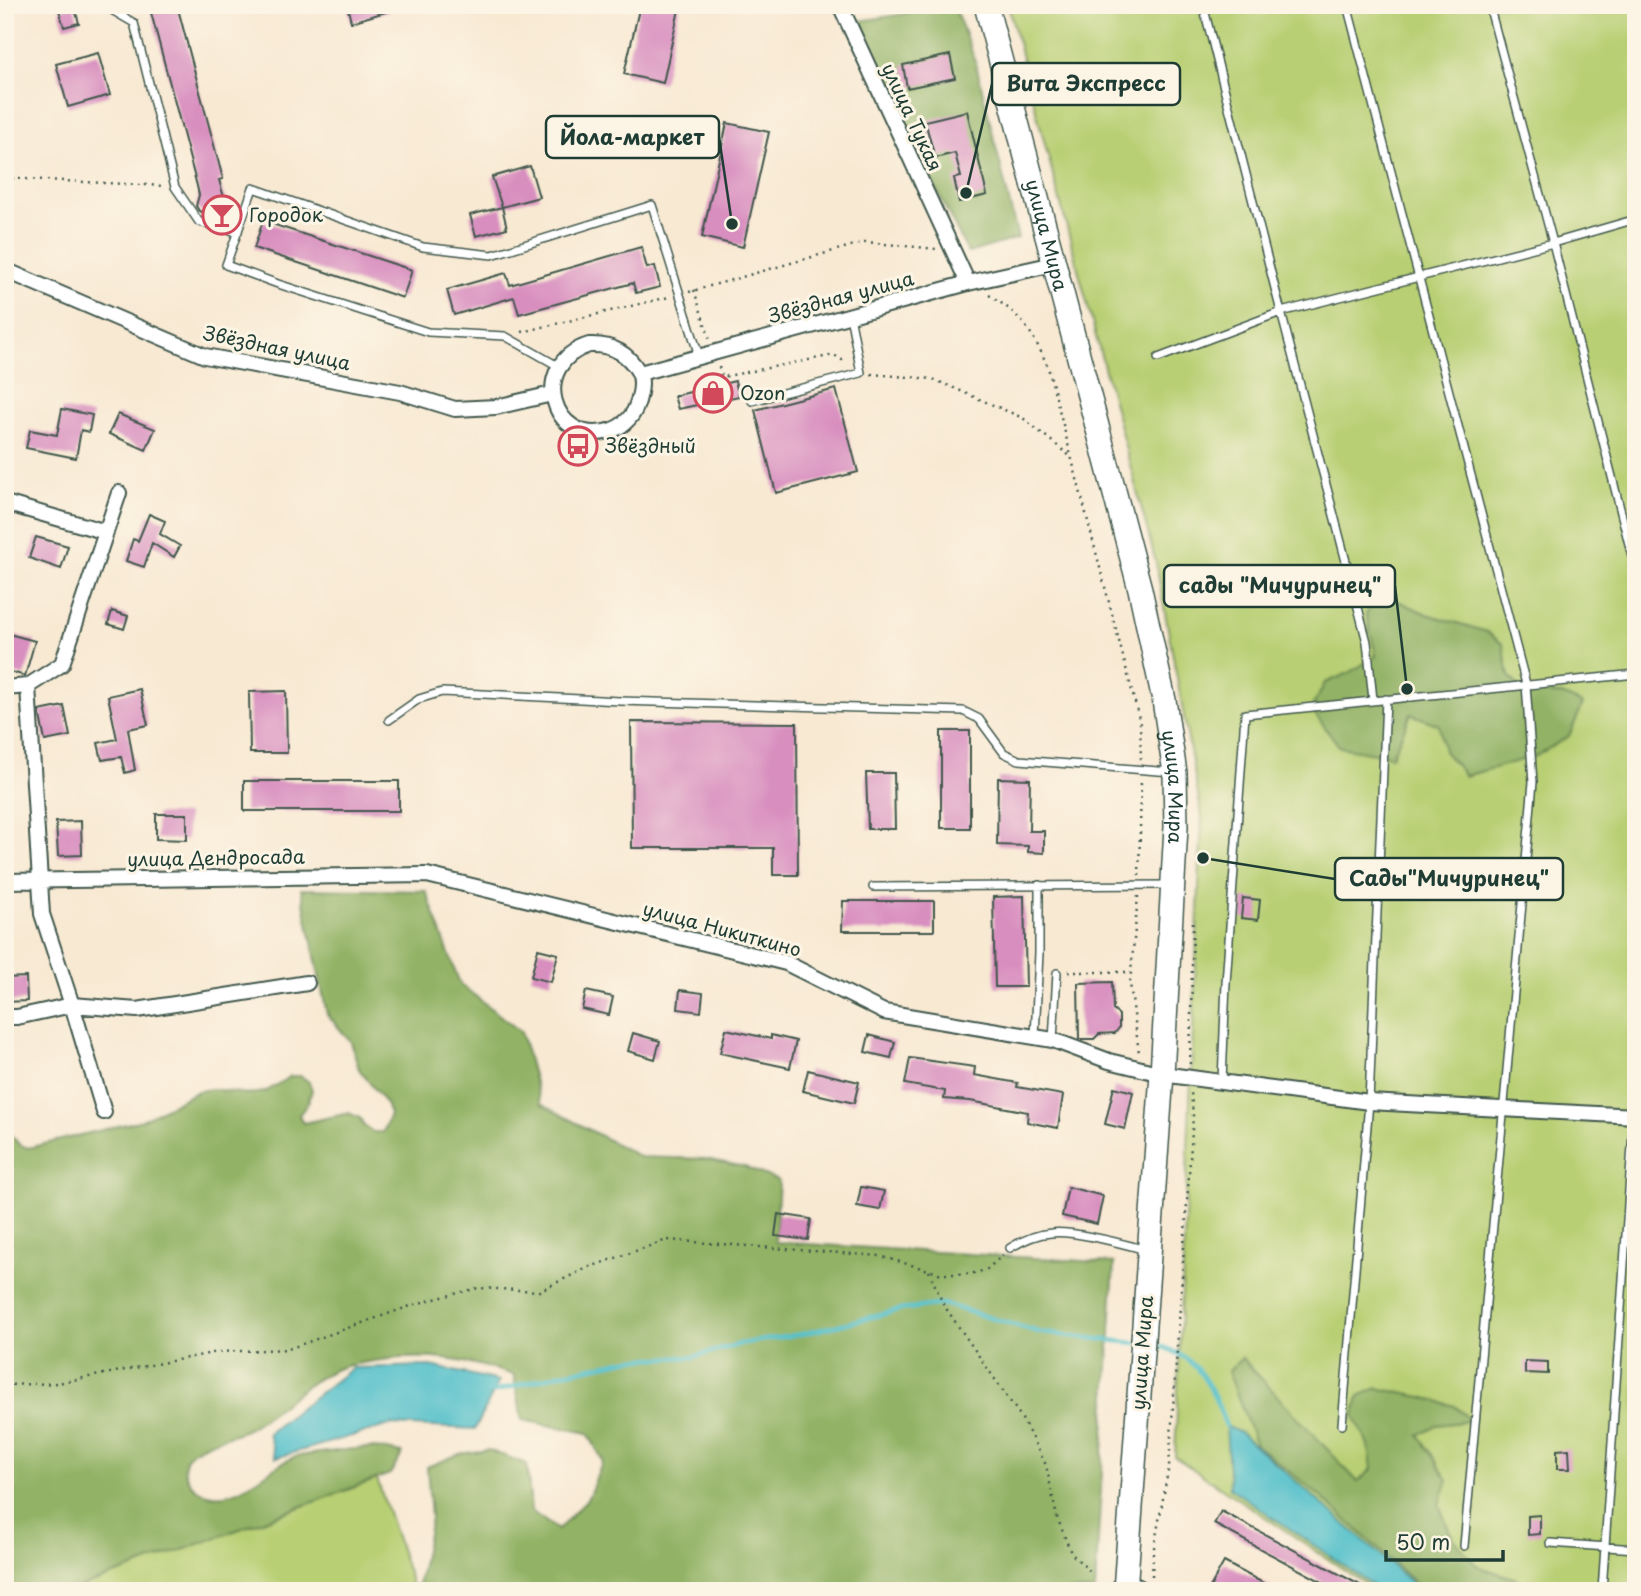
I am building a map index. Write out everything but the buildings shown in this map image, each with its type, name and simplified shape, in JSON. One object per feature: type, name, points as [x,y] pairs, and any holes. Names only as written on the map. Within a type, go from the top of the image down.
[{"type":"main road","name":"улица Мира","points":[[986,5],[1140,589],[1164,700],[1175,773],[1173,885],[1152,1072],[1150,1251],[1126,1583]]},
{"type":"street","name":"улица Тукая","points":[[840,5],[968,283]]},
{"type":"street","name":"Звёздная улица","points":[[640,373],[968,283],[1054,264]]},
{"type":"street","name":"Звёздная улица","points":[[5,270],[205,356],[400,392],[455,409],[496,407],[552,394]]},
{"type":"street","points":[[599,345],[618,350],[640,373],[641,386],[634,412],[626,422],[613,430],[600,433],[583,431],[570,424],[561,416],[552,394],[558,366],[565,357],[578,349],[599,345]]},
{"type":"street","points":[[5,688],[28,686],[62,663],[119,493]]},
{"type":"street","points":[[5,503],[106,532]]},
{"type":"street","points":[[28,686],[42,914],[104,1112]]},
{"type":"street","name":"улица Никиткино","points":[[427,875],[786,963],[884,1012],[1054,1040],[1109,1061],[1152,1072],[1369,1102],[1635,1116]]},
{"type":"street","name":"улица Дендросада","points":[[5,881],[427,875]]},
{"type":"street","points":[[5,1017],[18,1017],[72,1005],[137,1010],[307,984]]},
{"type":"lane","points":[[103,5],[134,23],[175,187],[199,222],[237,232]]},
{"type":"lane","points":[[1203,5],[1367,642],[1373,700]]},
{"type":"lane","points":[[1347,5],[1526,684],[1532,782],[1464,1546]]},
{"type":"lane","points":[[1489,5],[1553,243],[1636,572]]},
{"type":"lane","points":[[558,366],[505,336],[428,332],[226,265],[253,188],[423,247],[492,255],[652,205],[699,356]]},
{"type":"lane","points":[[1158,358],[1281,312],[1553,243],[1636,219]]},
{"type":"lane","points":[[752,401],[861,373],[850,315]]},
{"type":"lane","points":[[1222,1081],[1226,983],[1245,714],[1636,674]]},
{"type":"lane","points":[[389,720],[419,699],[442,692],[620,701],[963,710],[979,719],[1004,753],[1019,760],[1175,773]]},
{"type":"lane","points":[[1342,1425],[1369,1102],[1386,699]]},
{"type":"lane","points":[[1035,1037],[1039,885]]},
{"type":"lane","points":[[873,887],[1173,885]]},
{"type":"lane","points":[[1054,1040],[1058,973]]},
{"type":"lane","points":[[1602,1591],[1636,1086]]},
{"type":"lane","points":[[1010,1248],[1027,1238],[1054,1232],[1150,1251]]},
{"type":"lane","points":[[1550,1543],[1636,1549]]},
{"type":"lane","points":[[1126,1583],[1154,1591]]},
{"type":"path","points":[[5,178],[175,187]]},
{"type":"path","points":[[505,336],[680,294],[865,242],[953,251]]},
{"type":"path","points":[[968,283],[1009,307],[1034,335],[1048,368],[1140,722],[1139,885],[1130,983],[1152,1072]]},
{"type":"path","points":[[694,290],[722,377],[834,355],[861,373],[933,379],[1023,418],[1071,457]]},
{"type":"path","points":[[1152,1578],[1153,1553],[1169,1465],[1193,1116],[1189,1077],[1193,921]]},
{"type":"path","points":[[1058,973],[1131,972]]},
{"type":"path","points":[[5,1385],[58,1383],[218,1352],[288,1349],[419,1303],[478,1288],[539,1291],[587,1268],[667,1241],[880,1256],[942,1274],[970,1274],[986,1270],[1010,1248]]},
{"type":"path","points":[[929,1270],[943,1304],[1021,1417],[1046,1465],[1057,1517],[1071,1553],[1091,1573]]},
{"type":"green space","points":[[1008,5],[1636,5],[1636,1591],[1376,1591],[1175,1457],[1202,816],[1156,563]]},
{"type":"green space","points":[[954,6],[975,60],[1018,238],[968,253],[853,22]]},
{"type":"green space","points":[[1380,593],[1427,614],[1487,632],[1503,644],[1509,676],[1523,691],[1562,695],[1583,704],[1569,736],[1536,756],[1465,776],[1444,751],[1439,725],[1411,714],[1392,756],[1340,747],[1311,709],[1325,683],[1349,673],[1376,656],[1366,614]]},
{"type":"green space","points":[[301,889],[426,891],[460,984],[521,1032],[541,1104],[640,1157],[706,1159],[745,1167],[779,1181],[775,1242],[1114,1263],[1095,1591],[417,1591],[431,1518],[427,1467],[459,1454],[488,1450],[527,1464],[531,1511],[558,1530],[588,1498],[603,1461],[588,1433],[522,1420],[514,1375],[461,1361],[411,1358],[354,1364],[329,1372],[249,1428],[196,1449],[185,1465],[187,1477],[195,1488],[207,1494],[219,1495],[230,1494],[251,1484],[292,1458],[331,1452],[371,1448],[403,1453],[390,1474],[70,1591],[5,1591],[5,1129],[20,1145],[28,1148],[142,1120],[198,1091],[212,1089],[247,1094],[265,1092],[291,1076],[301,1076],[309,1082],[312,1090],[308,1103],[299,1115],[303,1123],[349,1113],[360,1118],[364,1126],[373,1132],[383,1132],[390,1114],[386,1104],[359,1069],[351,1042],[327,1014]]},
{"type":"green space","points":[[1242,1358],[1358,1482],[1372,1469],[1369,1445],[1354,1416],[1359,1396],[1377,1388],[1455,1406],[1471,1421],[1437,1425],[1419,1435],[1448,1480],[1439,1505],[1452,1537],[1477,1566],[1519,1580],[1519,1591],[1424,1591],[1321,1497],[1256,1445],[1228,1371]]},
{"type":"green space","points":[[377,1479],[414,1591],[70,1591]]},
{"type":"water","points":[[431,1366],[499,1381],[475,1429],[390,1425],[275,1458],[268,1433],[352,1368]]},
{"type":"water","points":[[1226,1426],[1241,1433],[1411,1582],[1412,1591],[1381,1591],[1230,1488]]},
{"type":"waterway","points":[[494,1392],[559,1374],[631,1359],[693,1357],[740,1344],[802,1334],[900,1310],[943,1304],[1042,1333],[1136,1343]]},
{"type":"waterway","points":[[1148,1344],[1165,1348],[1190,1362],[1207,1384],[1226,1426]]},
{"type":"place","name":"Вита Экспресс","points":[[966,193]]},
{"type":"place","name":"Городок","points":[[222,215]]},
{"type":"place","name":"Йола-маркет","points":[[732,224]]},
{"type":"place","name":"Ozon","points":[[713,393]]},
{"type":"place","name":"Звёздный","points":[[578,446]]},
{"type":"place","name":"сады \"Мичуринец\"","points":[[1407,689]]},
{"type":"place","name":"Сады\"Мичуринец\"","points":[[1203,858]]}]
